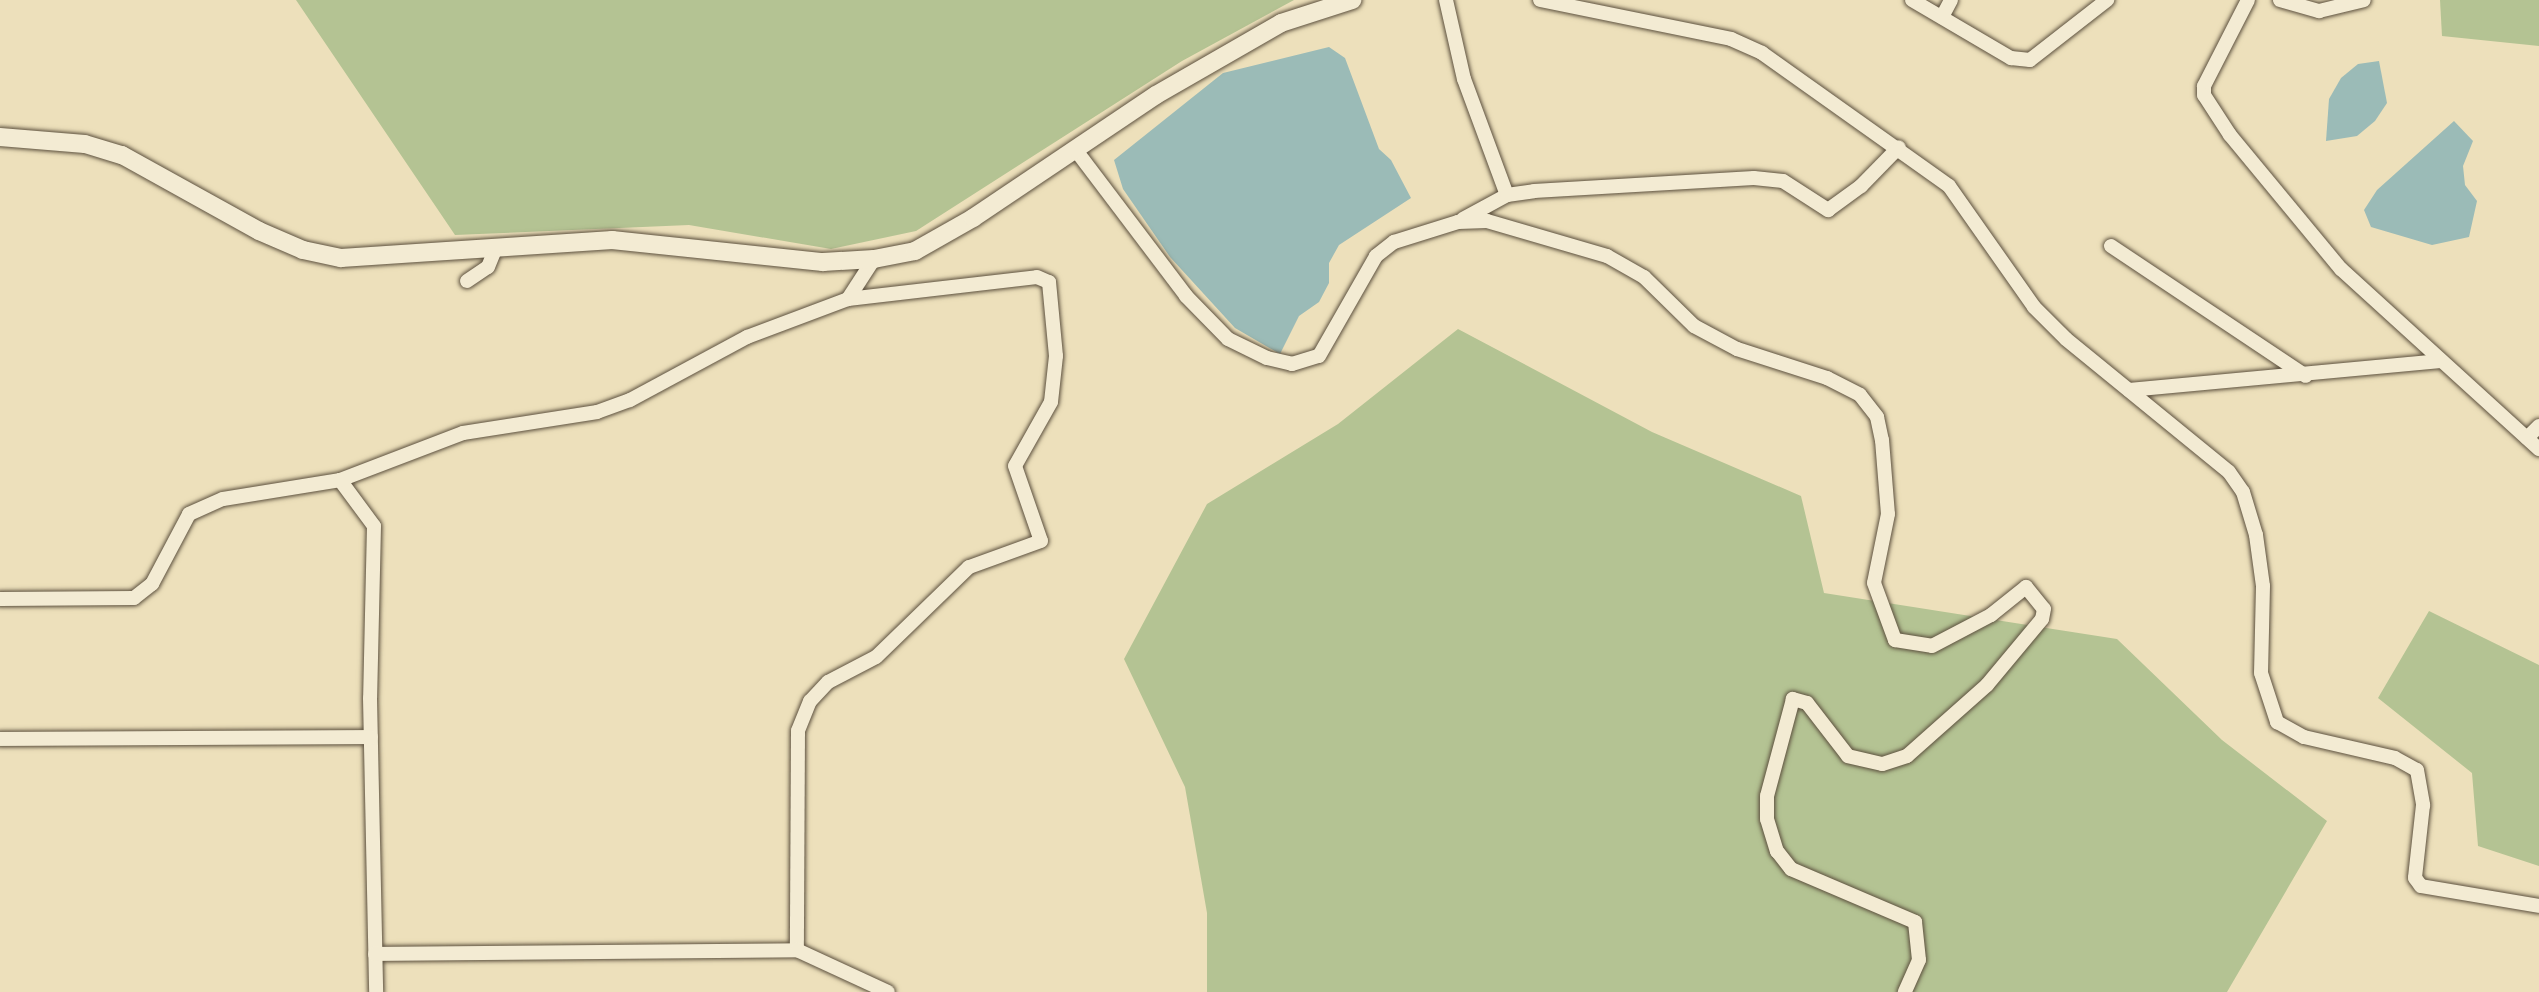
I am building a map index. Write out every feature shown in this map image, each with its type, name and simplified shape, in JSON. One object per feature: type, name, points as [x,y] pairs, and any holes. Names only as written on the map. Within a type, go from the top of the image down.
[{"type":"street","points":[[0,137],[85,144],[122,155],[259,231],[303,250],[341,258],[612,240],[809,261],[874,259],[915,251],[1281,23],[1352,0]]},
{"type":"street","points":[[1446,0],[1464,79],[1507,195]]},
{"type":"street","points":[[1540,0],[1731,39],[1762,53],[1899,147],[1949,186],[2034,307],[2229,472],[2243,492],[2263,586],[2261,673],[2277,722],[2304,737],[2395,758],[2417,770],[2423,805],[2415,878],[2421,886],[2539,906]]},
{"type":"street","points":[[1912,0],[2011,58],[2030,60],[2107,0]]},
{"type":"street","points":[[1942,17],[1951,0]]},
{"type":"street","points":[[2248,0],[2204,95],[2230,135],[2341,269],[2539,449]]},
{"type":"street","points":[[2280,0],[2319,11],[2342,10],[2364,0]]},
{"type":"street","points":[[1458,222],[1507,195],[1754,178],[1783,181],[1828,210],[1861,186],[1899,147]]},
{"type":"street","points":[[1075,149],[1155,260],[1228,339],[1292,364],[1305,363],[1330,345],[1385,249],[1414,232],[1458,222],[1511,225],[1607,256],[1644,277],[1694,326],[1737,349],[1827,378],[1860,395],[1877,417],[1882,440],[1888,514],[1874,583],[1895,640],[1932,646],[1991,615],[2026,587],[2036,595],[2044,609],[2042,619],[2008,662],[1907,756],[1882,764],[1848,756],[1807,703],[1793,699],[1767,796],[1767,819],[1777,851],[1791,869],[1915,922],[1919,960],[1905,992]]},
{"type":"street","points":[[2111,246],[2306,376]]},
{"type":"street","points":[[467,281],[488,267],[495,250]]},
{"type":"street","points":[[848,299],[874,259]]},
{"type":"street","points":[[0,599],[134,598],[152,584],[189,514],[223,499],[340,480],[463,433],[597,412],[630,400],[747,337],[848,299],[1037,277],[1049,282],[1056,356],[1051,402],[1015,466],[1041,541],[969,567],[876,657],[828,682],[810,701],[798,731],[797,950]]},
{"type":"street","points":[[2129,390],[2306,376],[2441,361]]},
{"type":"street","points":[[2527,438],[2539,426]]},
{"type":"street","points":[[340,480],[374,526],[371,737],[376,992]]},
{"type":"street","points":[[0,739],[371,737]]},
{"type":"street","points":[[375,954],[797,950],[888,992]]},
{"type":"green space","points":[[296,0],[1294,0],[1182,61],[916,231],[831,249],[689,225],[455,235]]},
{"type":"green space","points":[[2440,0],[2539,0],[2539,46],[2442,36]]},
{"type":"green space","points":[[1458,329],[1652,432],[1801,496],[1824,593],[2117,639],[2222,740],[2327,821],[2227,992],[1207,992],[1207,913],[1185,787],[1124,659],[1207,504],[1338,424]]},
{"type":"green space","points":[[2429,611],[2539,665],[2539,866],[2478,846],[2472,773],[2378,698]]},
{"type":"water","points":[[1329,47],[1345,58],[1379,149],[1391,160],[1411,198],[1339,245],[1329,263],[1329,283],[1319,302],[1299,316],[1280,354],[1235,328],[1170,257],[1123,189],[1114,160],[1223,73]]},
{"type":"water","points":[[2379,61],[2387,103],[2375,121],[2357,136],[2326,141],[2329,99],[2341,78],[2358,64]]},
{"type":"water","points":[[2454,121],[2473,141],[2463,166],[2465,185],[2477,201],[2469,237],[2432,245],[2371,227],[2364,210],[2377,190]]}]
